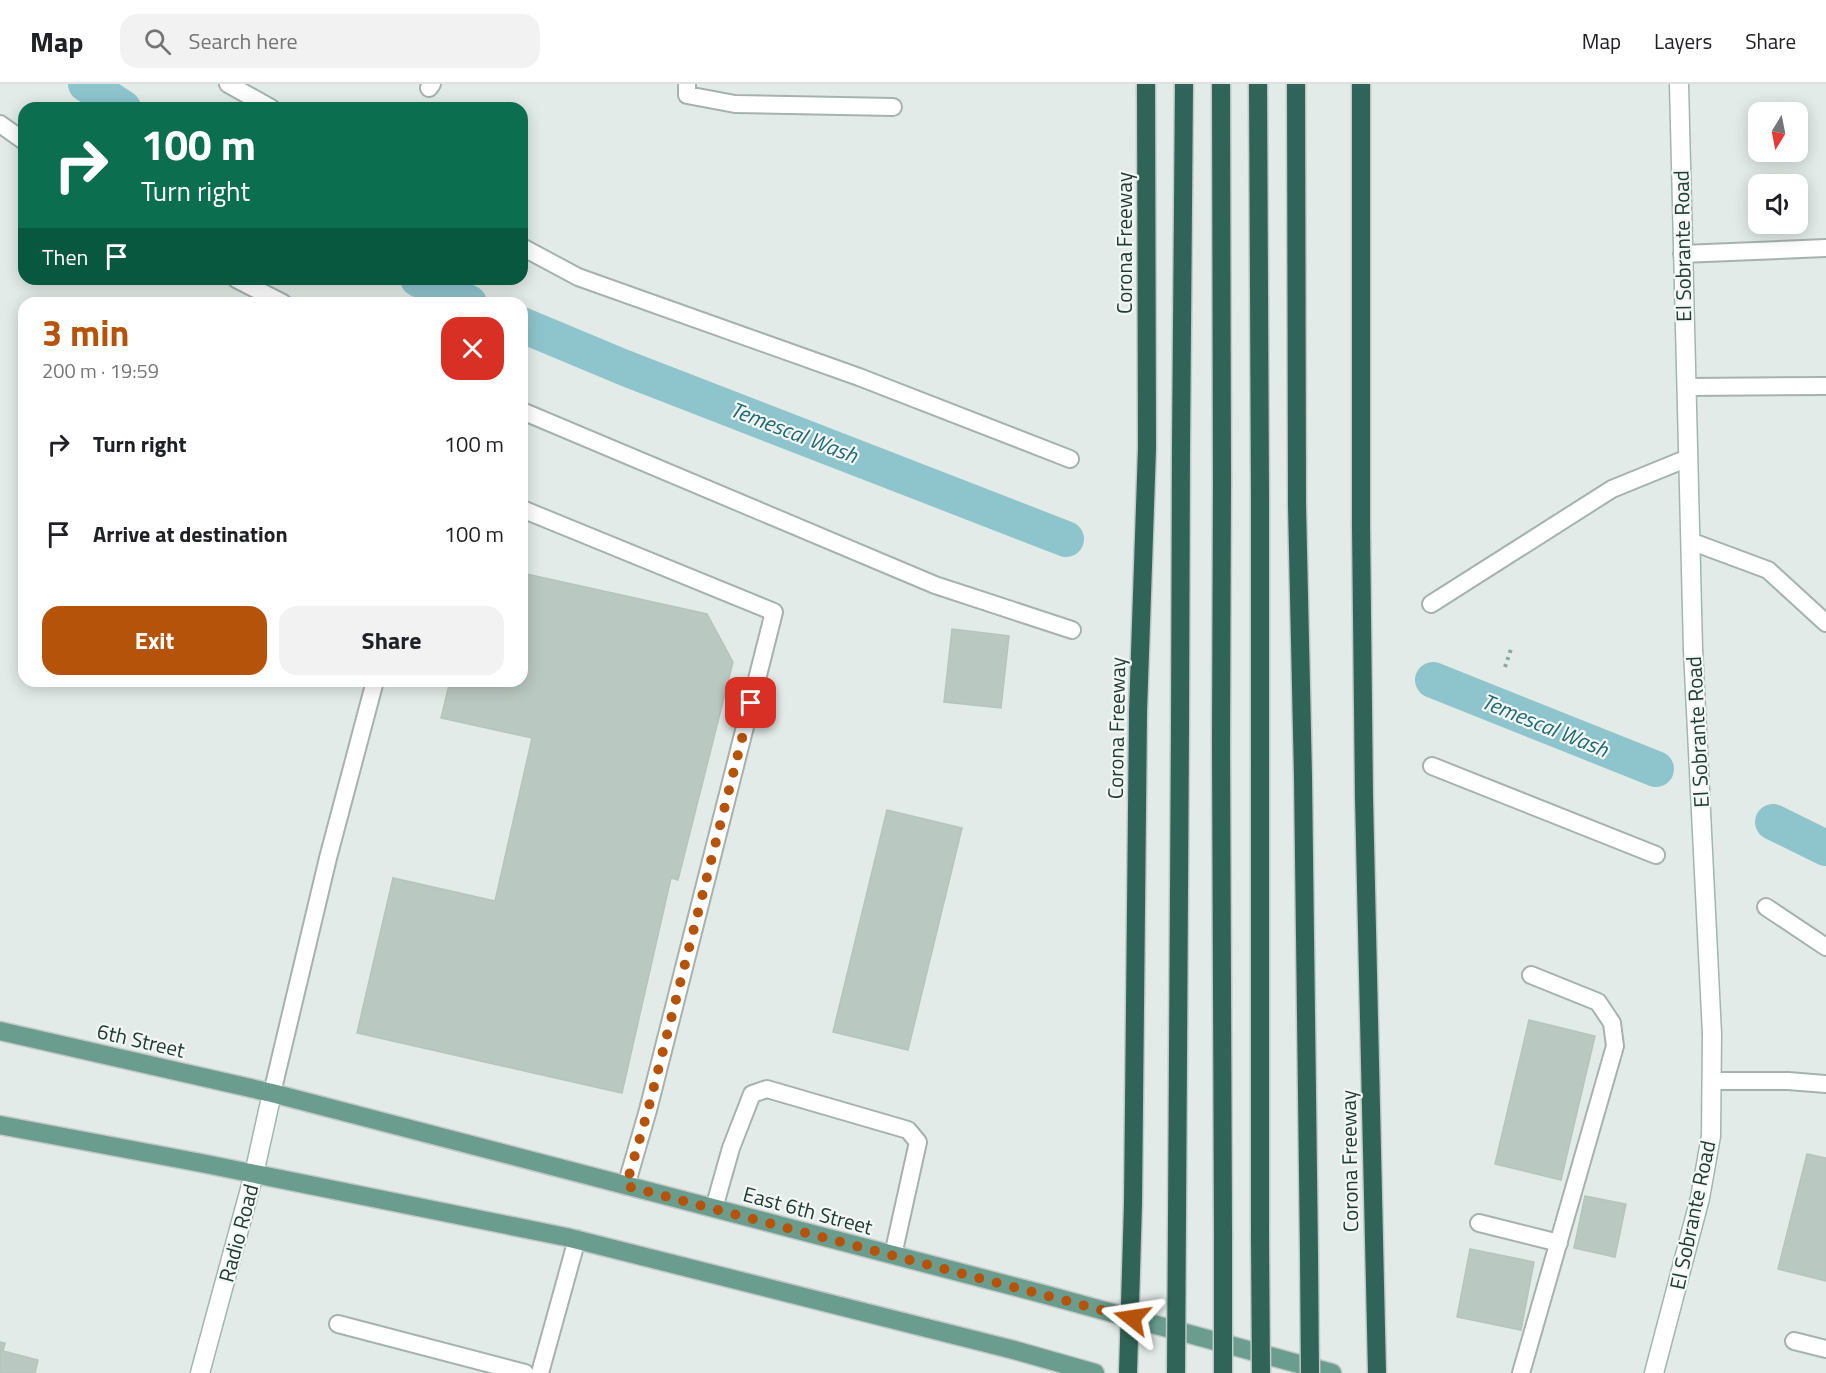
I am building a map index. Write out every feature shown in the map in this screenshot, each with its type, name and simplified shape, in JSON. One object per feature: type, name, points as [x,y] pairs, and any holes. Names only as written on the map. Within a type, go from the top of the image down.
[{"type":"highway","name":"Corona Freeway","points":[[1128,1373],[1133,1203],[1138,712],[1147,448],[1146,84]]},
{"type":"highway","points":[[1176,1373],[1184,84]]},
{"type":"highway","points":[[1221,84],[1223,1373]]},
{"type":"highway","points":[[1258,84],[1261,1373]]},
{"type":"highway","points":[[1296,84],[1297,506],[1303,777],[1310,1373]]},
{"type":"highway","name":"Corona Freeway","points":[[1360,84],[1364,797],[1377,1373]]},
{"type":"main road","name":"6th Street","points":[[0,1031],[272,1093]]},
{"type":"main road","name":"East 6th Street","points":[[272,1093],[1332,1373]]},
{"type":"main road","points":[[0,1125],[577,1239],[1002,1347],[1095,1373]]},
{"type":"street","name":"El Sobrante Road","points":[[1654,1373],[1700,1198],[1711,1136],[1712,1034],[1692,650],[1678,84]]},
{"type":"street","name":"Radio Road","points":[[201,1373],[254,1174],[272,1093]]},
{"type":"lane","points":[[228,84],[260,102]]},
{"type":"lane","points":[[687,84],[687,95],[735,104],[893,107]]},
{"type":"lane","points":[[0,124],[18,137]]},
{"type":"lane","points":[[1682,254],[1826,248]]},
{"type":"lane","points":[[528,249],[578,278],[859,377],[1070,459]]},
{"type":"lane","points":[[248,285],[271,297]]},
{"type":"lane","points":[[1686,387],[1826,386]]},
{"type":"lane","points":[[528,414],[935,585],[1072,630]]},
{"type":"lane","points":[[1431,604],[1612,489],[1688,458]]},
{"type":"lane","points":[[528,511],[774,612],[648,1110],[626,1186]]},
{"type":"lane","points":[[1690,541],[1768,570],[1826,623]]},
{"type":"lane","points":[[272,1093],[328,858],[373,687]]},
{"type":"lane","points":[[1432,766],[1656,855]]},
{"type":"lane","points":[[1766,907],[1826,947]]},
{"type":"lane","points":[[1521,1373],[1616,1046],[1612,1023],[1598,1002],[1532,975]]},
{"type":"lane","points":[[1711,1081],[1788,1081],[1826,1084]]},
{"type":"lane","points":[[714,1208],[731,1148],[752,1094],[767,1089],[908,1130],[918,1142],[892,1255]]},
{"type":"lane","points":[[1479,1222],[1559,1243]]},
{"type":"lane","points":[[540,1373],[577,1239]]},
{"type":"lane","points":[[339,1324],[525,1373]]},
{"type":"lane","points":[[1794,1341],[1826,1349]]},
{"type":"path","points":[[1505,667],[1512,646]]},
{"type":"building","points":[[528,574],[707,614],[733,662],[678,880],[671,878],[622,1093],[357,1033],[393,878],[495,901],[532,738],[441,718],[449,687],[528,687]]},
{"type":"building","points":[[952,629],[1009,636],[1001,708],[944,702]]},
{"type":"building","points":[[887,810],[962,828],[908,1050],[833,1032]]},
{"type":"building","points":[[1529,1020],[1595,1036],[1561,1180],[1495,1164]]},
{"type":"building","points":[[1807,1154],[1826,1158],[1826,1281],[1778,1269]]},
{"type":"building","points":[[1585,1196],[1626,1204],[1615,1257],[1574,1248]]},
{"type":"building","points":[[1470,1249],[1534,1262],[1521,1330],[1457,1317]]},
{"type":"building","points":[[0,1342],[5,1343],[3,1351],[38,1360],[35,1373],[0,1373]]},
{"type":"waterway","name":"Temescal Wash","points":[[86,84],[114,102]]},
{"type":"waterway","name":"Temescal Wash","points":[[431,285],[456,297]]},
{"type":"waterway","name":"Temescal Wash","points":[[528,328],[625,368],[1066,539]]},
{"type":"waterway","name":"Temescal Wash","points":[[1433,680],[1656,769]]},
{"type":"waterway","name":"Temescal Wash","points":[[1773,822],[1826,848]]},
{"type":"route","points":[[751,703],[648,1110],[626,1186],[1132,1318]]}]
